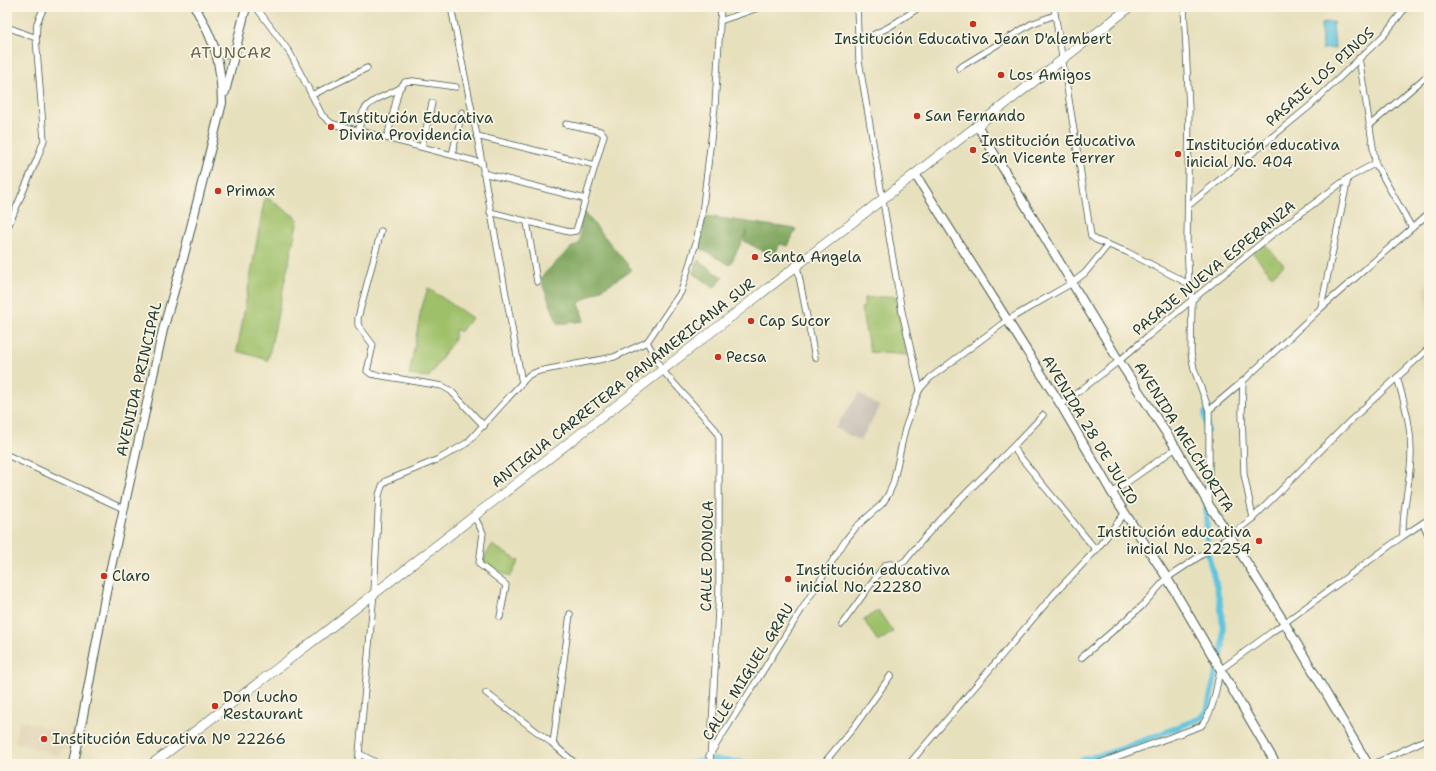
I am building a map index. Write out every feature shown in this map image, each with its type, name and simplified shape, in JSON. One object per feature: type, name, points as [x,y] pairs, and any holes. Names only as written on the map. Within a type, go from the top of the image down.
[{"type":"highway","name":"ANTIGUA CARRETERA PANAMERICANA SUR","points":[[152,764],[325,632],[374,592],[1130,7]]},
{"type":"main road","name":"AVENIDA PRINCIPAL","points":[[74,764],[124,509],[163,330],[183,259],[222,104],[222,77],[217,51],[195,7]]},
{"type":"main road","points":[[222,104],[246,7]]},
{"type":"main road","points":[[217,51],[226,54],[235,52]]},
{"type":"main road","name":"AVENIDA MELCHORITA","points":[[977,125],[1119,361],[1176,448],[1209,505],[1284,622],[1368,764]]},
{"type":"main road","name":"AVENIDA 28 DE JULIO","points":[[915,174],[1061,405],[1112,493],[1167,578],[1276,764]]},
{"type":"street","points":[[7,229],[44,140],[36,38],[37,23],[44,7]]},
{"type":"street","points":[[256,7],[290,53],[326,120],[337,125],[482,163]]},
{"type":"street","points":[[451,7],[477,136],[522,383]]},
{"type":"street","points":[[358,764],[374,592],[380,495],[382,486],[386,481],[439,459],[467,443],[530,375],[539,371],[614,357],[647,342],[682,292],[695,246],[702,214],[715,106],[721,7]]},
{"type":"street","points":[[720,21],[761,7]]},
{"type":"street","points":[[857,7],[857,43],[902,312],[920,389]]},
{"type":"street","points":[[857,43],[889,27],[920,7]]},
{"type":"street","points":[[1054,7],[1089,231],[1096,240],[1189,284]]},
{"type":"street","points":[[1184,7],[1189,109],[1189,205],[1187,243],[1189,284],[1192,300],[1191,353],[1194,369],[1209,410],[1209,505]]},
{"type":"street","name":"PASAJE LOS PINOS","points":[[1189,205],[1311,105],[1384,35],[1406,7]]},
{"type":"street","points":[[959,68],[1031,24],[1055,16]]},
{"type":"street","points":[[7,27],[36,38]]},
{"type":"street","points":[[1359,58],[1375,163],[1412,228]]},
{"type":"street","points":[[312,95],[367,68]]},
{"type":"street","points":[[1369,126],[1429,74]]},
{"type":"street","points":[[387,138],[400,89],[405,82],[408,81],[456,87]]},
{"type":"street","points":[[359,131],[363,112],[366,108],[385,96],[400,89]]},
{"type":"street","points":[[422,147],[432,103]]},
{"type":"street","points":[[452,155],[462,112]]},
{"type":"street","points":[[490,212],[574,232],[578,229],[603,133],[566,124]]},
{"type":"street","points":[[477,136],[595,165]]},
{"type":"street","name":"PASAJE NUEVA ESPERANZA","points":[[1061,405],[1119,361],[1269,237],[1348,178],[1375,163]]},
{"type":"street","points":[[483,174],[585,199]]},
{"type":"street","points":[[1321,308],[1348,178]]},
{"type":"street","points":[[1209,410],[1243,381],[1321,308],[1429,213]]},
{"type":"street","points":[[527,222],[537,282]]},
{"type":"street","points":[[381,231],[358,323],[360,329],[373,345],[367,371],[371,374],[442,386],[451,391],[484,426]]},
{"type":"street","name":"CALLE MIGUEL GRAU","points":[[709,756],[845,541],[856,527],[882,504],[888,495],[893,484],[905,429],[920,389],[930,378],[1006,320],[1072,283],[1085,273],[1108,245]]},
{"type":"street","points":[[797,266],[815,358]]},
{"type":"street","name":"CALLE DONOLA","points":[[647,342],[662,370],[716,430],[719,438],[719,591],[709,756],[710,764]]},
{"type":"street","points":[[1081,658],[1141,607],[1167,578],[1230,536],[1252,518],[1345,426],[1429,348]]},
{"type":"street","points":[[1397,377],[1409,418],[1410,470],[1403,512],[1403,536]]},
{"type":"street","points":[[1243,381],[1242,413],[1244,474],[1252,518]]},
{"type":"street","points":[[842,624],[885,565],[890,564],[898,566],[905,561],[940,519],[1013,448],[1043,415]]},
{"type":"street","points":[[1013,448],[1096,550]]},
{"type":"street","points":[[1112,493],[1176,448]]},
{"type":"street","points":[[7,455],[124,509]]},
{"type":"street","points":[[909,764],[1055,593],[1096,550],[1125,513]]},
{"type":"street","points":[[474,516],[483,533],[479,564],[506,586],[500,617]]},
{"type":"street","points":[[1097,764],[1201,726],[1207,719],[1210,711],[1220,670],[1403,536],[1429,519]]},
{"type":"street","points":[[1423,523],[1429,537]]},
{"type":"street","points":[[553,744],[570,614]]},
{"type":"street","points":[[823,764],[854,727],[891,675]]},
{"type":"street","points":[[486,693],[553,744],[576,764]]},
{"type":"street","points":[[1374,764],[1429,738]]},
{"type":"street","points":[[360,754],[379,764]]},
{"type":"shaded area","points":[[1429,282],[1429,318],[1424,287]]},
{"type":"shaded area","points":[[859,393],[880,407],[860,441],[835,428]]},
{"type":"shaded area","name":"Institución Educativa Nº 22266","points":[[19,719],[72,737],[68,751],[62,749],[60,756],[15,742]]},
{"type":"green space","points":[[265,196],[298,219],[268,360],[237,351]]},
{"type":"green space","points":[[581,208],[632,270],[579,303],[584,321],[558,324],[540,278],[572,247],[580,243]]},
{"type":"green space","points":[[705,216],[796,229],[788,246],[780,244],[772,256],[744,241],[747,231],[730,265],[697,247]]},
{"type":"green space","points":[[1263,242],[1284,265],[1272,276],[1252,252]]},
{"type":"green space","points":[[698,260],[723,278],[714,288],[693,273]]},
{"type":"green space","points":[[428,288],[472,318],[460,332],[456,329],[454,339],[429,377],[409,375],[421,310]]},
{"type":"green space","points":[[895,296],[907,355],[870,352],[861,308],[864,307],[864,298]]},
{"type":"green space","points":[[492,545],[519,561],[510,577],[482,561]]},
{"type":"green space","points":[[878,610],[893,632],[878,642],[864,620]]},
{"type":"water","points":[[1333,22],[1335,48],[1322,49],[1321,24]]},
{"type":"waterway","points":[[1205,413],[1207,431]]},
{"type":"waterway","points":[[1206,505],[1207,539]]},
{"type":"waterway","points":[[1208,553],[1222,616],[1223,643],[1220,660]]},
{"type":"waterway","points":[[1070,764],[1119,750],[1201,718],[1207,711],[1216,673]]},
{"type":"waterway","points":[[687,764],[707,760]]},
{"type":"waterway","points":[[713,760],[750,763]]},
{"type":"waterway","points":[[756,763],[763,764]]},
{"type":"place","name":"Institución Educativa Jean D'alembert","points":[[973,24]]},
{"type":"place","name":"Los Amigos","points":[[1001,75]]},
{"type":"place","name":"San Fernando","points":[[917,116]]},
{"type":"place","name":"Institución Educativa Divina Providencia","points":[[331,127]]},
{"type":"place","name":"Institución Educativa San Vicente Ferrer","points":[[973,150]]},
{"type":"place","name":"Institución educativa inicial No. 404","points":[[1178,154]]},
{"type":"place","name":"Primax","points":[[218,191]]},
{"type":"place","name":"Santa Angela","points":[[755,257]]},
{"type":"place","name":"Cap Sucor","points":[[751,321]]},
{"type":"place","name":"Pecsa","points":[[718,357]]},
{"type":"place","name":"Institución educativa inicial No. 22254","points":[[1259,541]]},
{"type":"place","name":"Claro","points":[[104,576]]},
{"type":"place","name":"Institución educativa inicial No. 22280","points":[[788,579]]},
{"type":"place","name":"Don Lucho Restaurant","points":[[215,706]]},
{"type":"place","name":"Institución Educativa Nº 22266","points":[[44,739]]},
{"type":"district","name":"ATUNCAR","points":[[231,52]]}]
